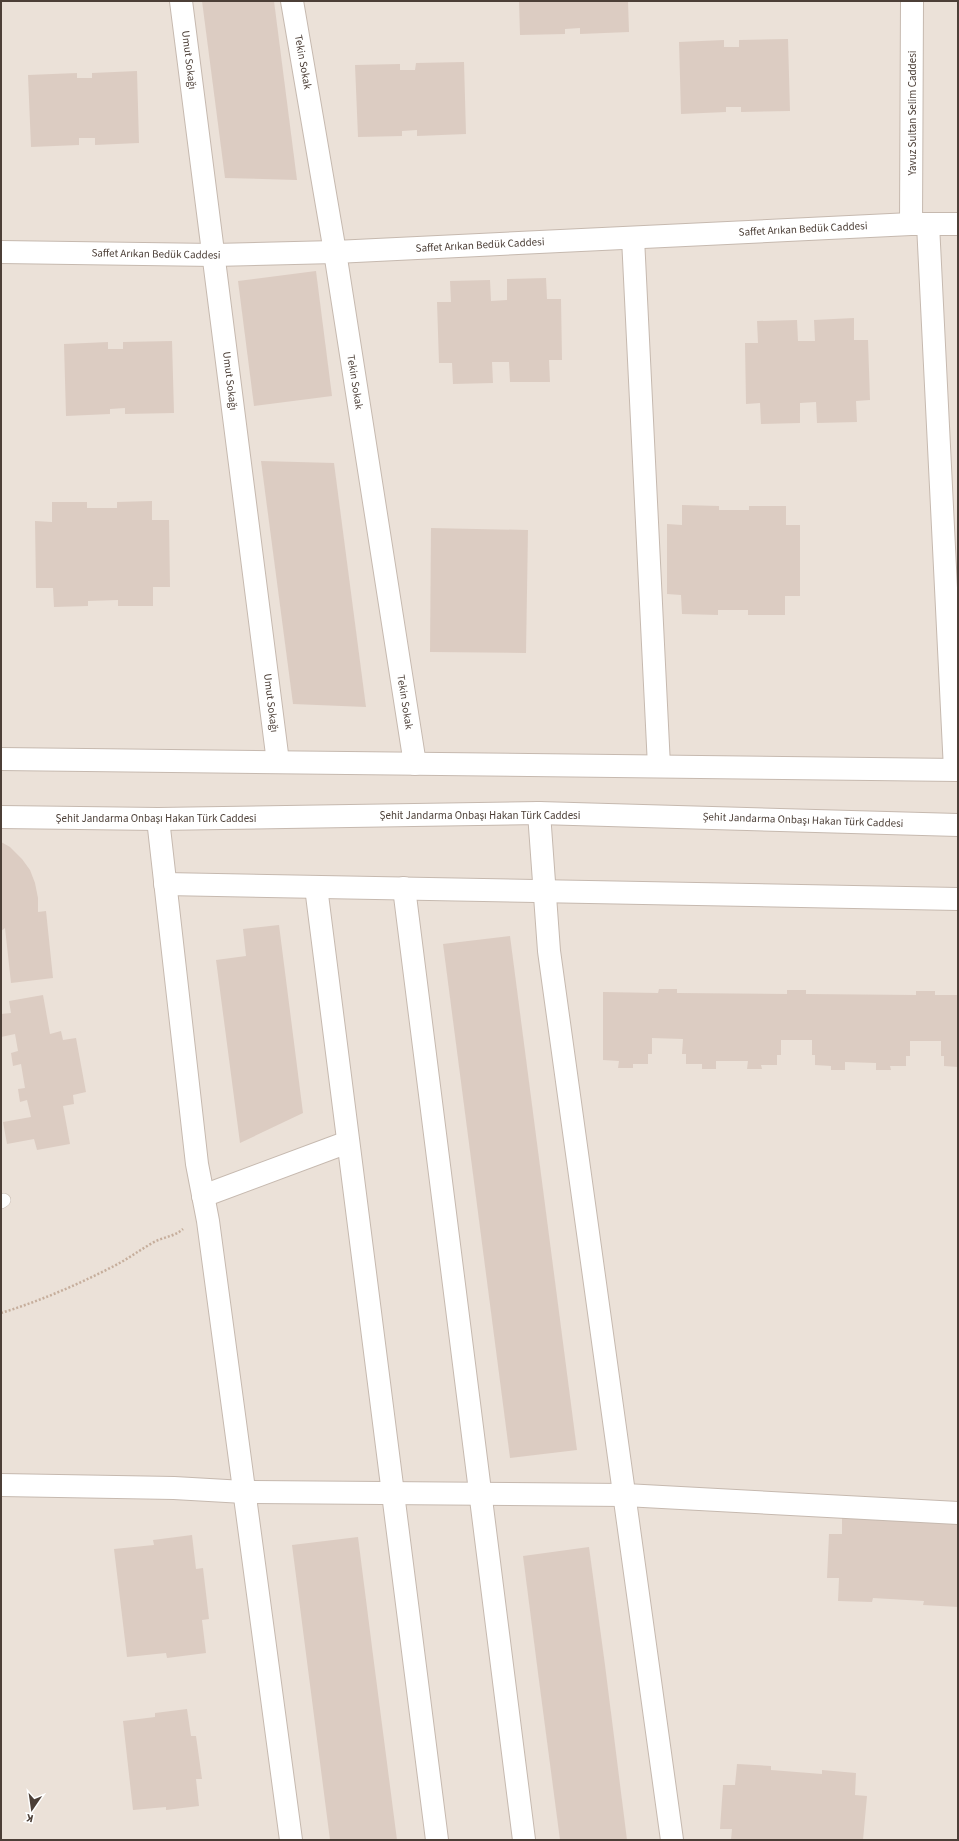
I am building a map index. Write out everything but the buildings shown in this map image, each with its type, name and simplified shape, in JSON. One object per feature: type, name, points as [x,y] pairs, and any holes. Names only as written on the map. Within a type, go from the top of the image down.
[{"type":"street","name":"Umut Sokağı","points":[[181,1],[278,762]]},
{"type":"street","name":"Tekin Sokak","points":[[292,1],[335,252],[415,764]]},
{"type":"street","name":"Yavuz Sultan Selim Caddesi","points":[[912,1],[919,224],[956,770]]},
{"type":"street","name":"Saffet Arıkan Bedük Caddesi","points":[[1,252],[214,255],[335,252],[919,224],[958,224]]},
{"type":"street","points":[[633,238],[659,766]]},
{"type":"street","points":[[1,759],[956,770]]},
{"type":"street","points":[[538,813],[549,951],[626,1495],[672,1840]]},
{"type":"street","name":"Şehit Jandarma Onbaşı Hakan Türk Caddesi","points":[[1,817],[158,819],[538,813],[958,825]]},
{"type":"street","points":[[158,819],[197,1164],[208,1220],[291,1840]]},
{"type":"street","points":[[165,884],[958,899]]},
{"type":"street","points":[[316,887],[437,1840]]},
{"type":"street","points":[[404,888],[524,1840]]},
{"type":"street","points":[[203,1196],[348,1142]]},
{"type":"street","points":[[1,1485],[174,1488],[244,1492],[626,1495],[958,1513]]},
{"type":"path","points":[[1,1313],[70,1288],[114,1266],[157,1240],[180,1232],[188,1225],[208,1220]]},
{"type":"shaded area","points":[[1,1],[958,1],[958,1840],[1,1840]]}]
